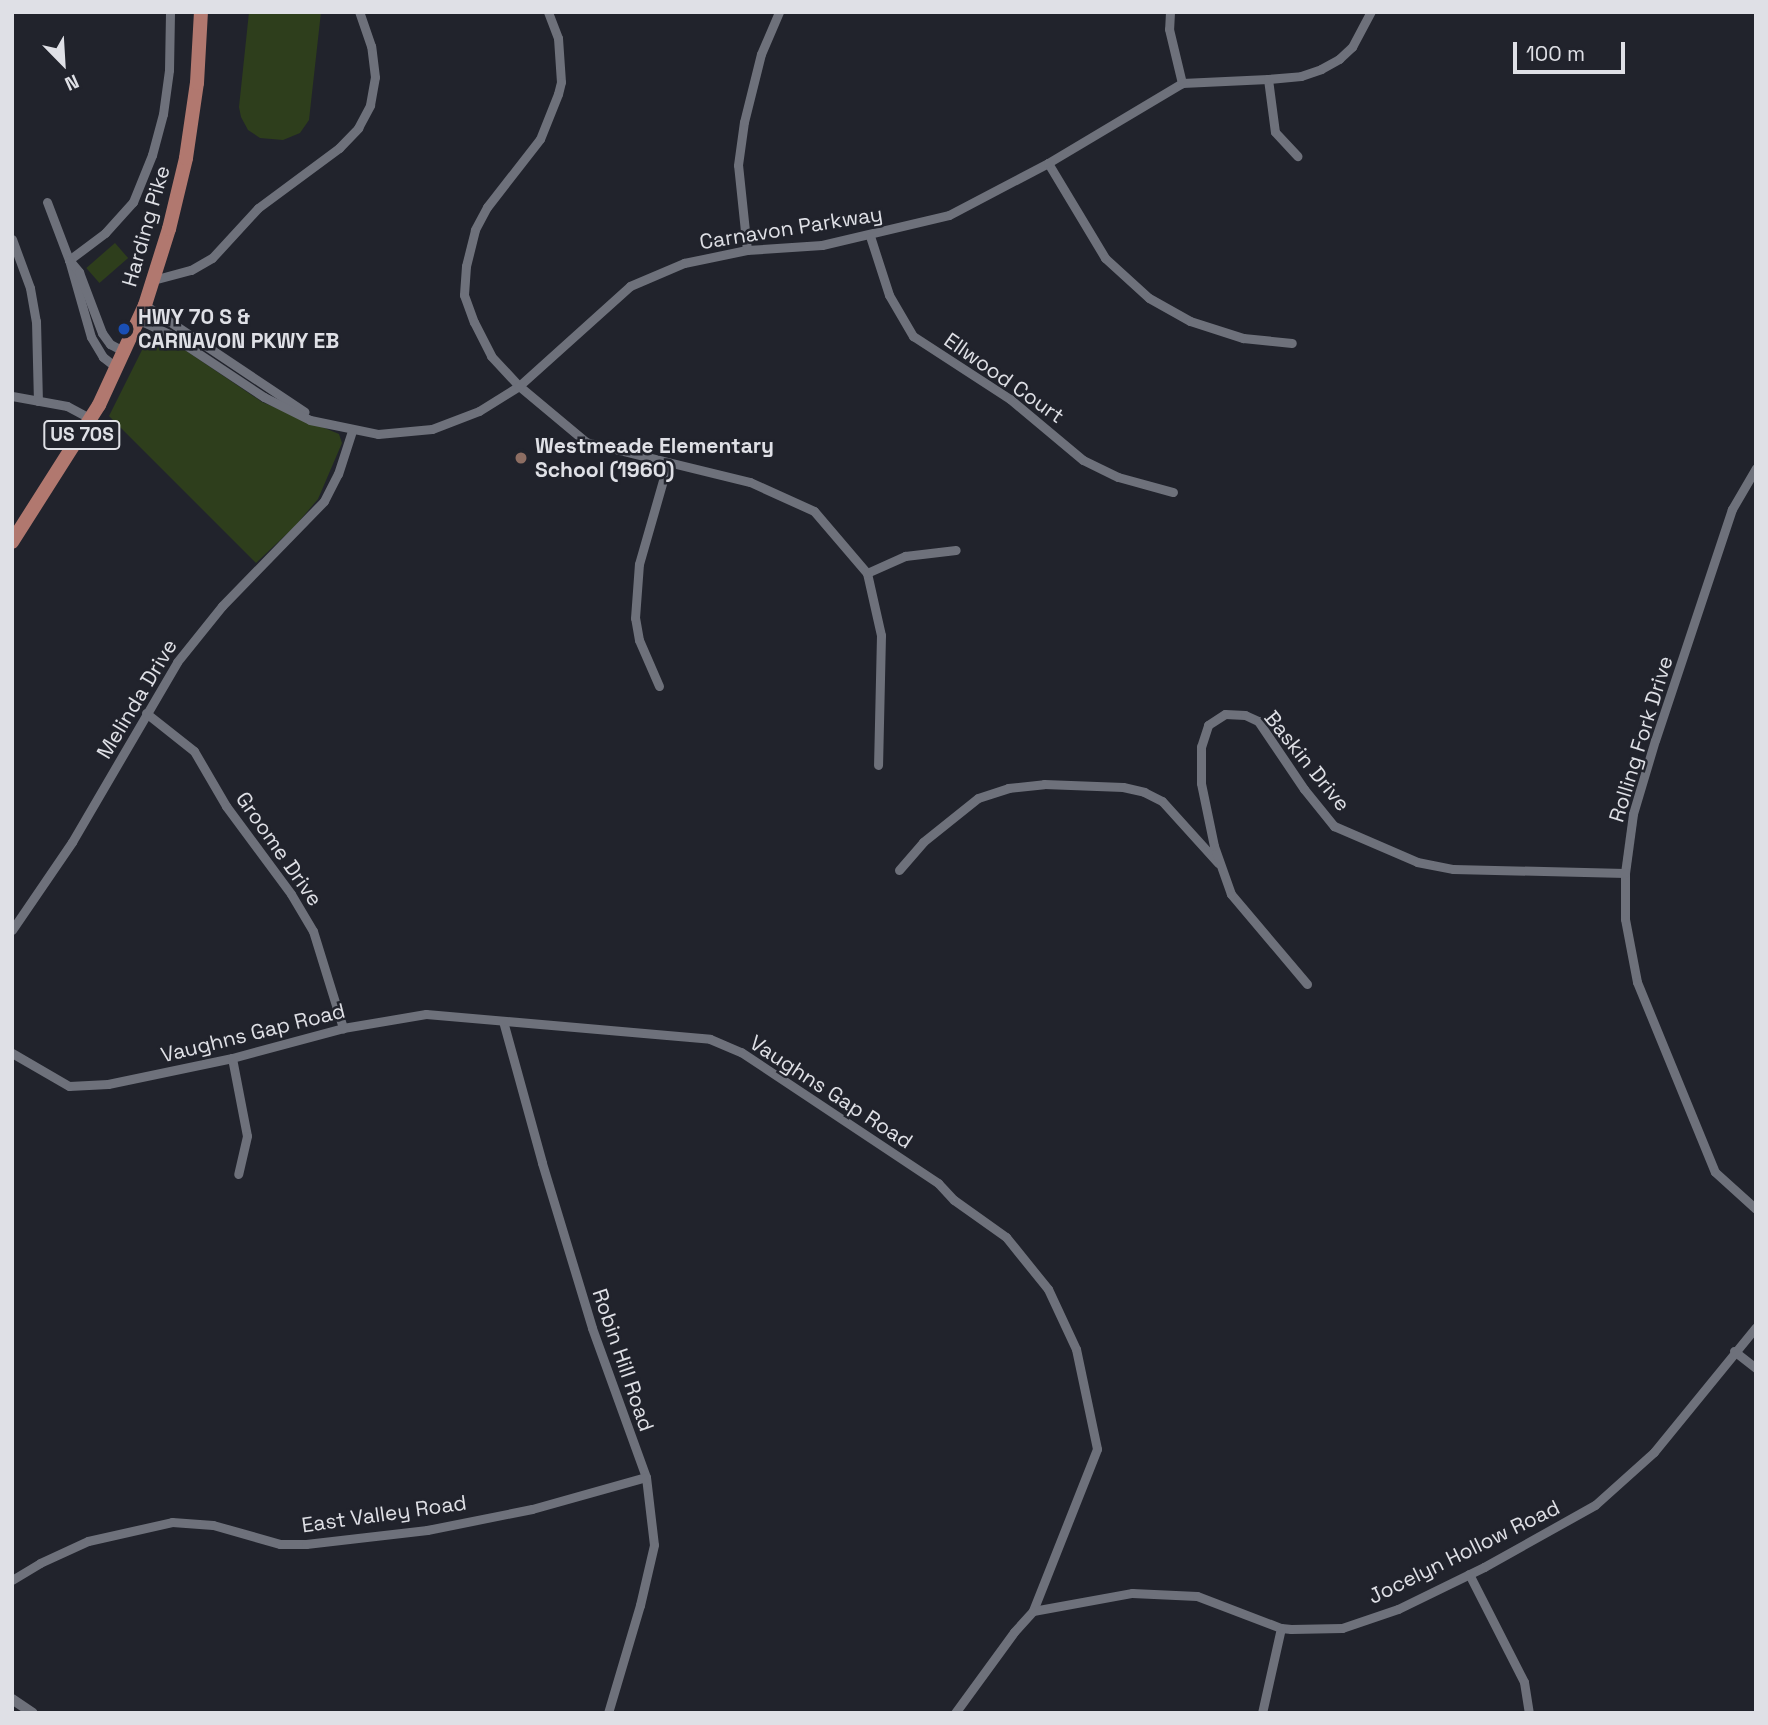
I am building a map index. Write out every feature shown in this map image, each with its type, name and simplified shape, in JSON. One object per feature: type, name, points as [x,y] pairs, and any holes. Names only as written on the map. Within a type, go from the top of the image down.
[{"type":"main road","name":"Harding Pike","points":[[12,542],[91,419],[145,305],[177,200],[190,136],[201,12]]},
{"type":"street","points":[[69,260],[114,225],[129,207],[143,182],[166,94],[170,12]]},
{"type":"street","points":[[153,280],[191,270],[212,258],[264,202],[339,148],[358,128],[370,105],[375,77],[371,46],[359,12]]},
{"type":"street","points":[[548,12],[558,38],[561,82],[540,139],[487,207],[475,230],[466,266],[464,295],[474,322],[491,356],[519,386],[563,425],[595,446],[750,482],[814,511],[867,573],[881,635],[878,765]]},
{"type":"street","points":[[747,250],[738,165],[744,122],[761,54],[779,12]]},
{"type":"street","points":[[1170,12],[1169,29],[1182,83]]},
{"type":"street","name":"Carnavon Parkway","points":[[139,320],[182,342],[264,397],[302,416],[352,430],[396,434],[432,429],[472,414],[519,386],[631,286],[684,263],[747,250],[822,245],[870,236],[949,215],[1048,163],[1182,83],[1301,76],[1339,59],[1360,36],[1371,12]]},
{"type":"street","points":[[1268,79],[1275,132],[1297,156]]},
{"type":"street","points":[[1048,163],[1105,258],[1149,298],[1190,321],[1242,338],[1292,343]]},
{"type":"street","points":[[47,202],[69,260],[91,337],[103,357],[117,368]]},
{"type":"street","name":"Ellwood Court","points":[[870,236],[889,295],[914,336],[1010,399],[1083,460],[1118,477],[1173,492]]},
{"type":"street","points":[[12,239],[30,288],[36,321],[38,401]]},
{"type":"street","points":[[69,260],[79,272],[102,333],[110,344],[125,352]]},
{"type":"street","name":"Carnavon Parkway","points":[[145,305],[297,407],[332,425]]},
{"type":"street","points":[[12,396],[67,407],[91,419]]},
{"type":"street","name":"Melinda Drive","points":[[12,930],[72,842],[177,662],[208,622],[320,507],[338,474],[352,430]]},
{"type":"street","points":[[659,686],[639,639],[635,618],[639,564],[668,463]]},
{"type":"street","name":"Rolling Fork Drive","points":[[1756,468],[1732,509],[1655,740],[1633,814],[1625,873],[1625,919],[1637,982],[1715,1172],[1756,1209]]},
{"type":"street","points":[[867,573],[905,556],[956,550]]},
{"type":"street","name":"Groome Drive","points":[[146,713],[194,751],[226,806],[291,894],[313,931],[343,1028]]},
{"type":"street","name":"Baskin Drive","points":[[1307,984],[1231,894],[1222,867],[1201,783],[1200,747],[1208,725],[1225,714],[1245,715],[1258,721],[1304,789],[1334,826],[1418,862],[1453,869],[1625,873]]},
{"type":"street","points":[[899,870],[923,842],[978,798],[1008,788],[1044,784],[1123,787],[1144,792],[1162,801],[1222,867]]},
{"type":"street","name":"Vaughns Gap Road","points":[[12,1053],[69,1086],[108,1084],[232,1058],[343,1028],[426,1014],[710,1039],[741,1052],[937,1183],[954,1200],[1006,1237],[1048,1289],[1076,1349],[1097,1449],[1033,1611]]},
{"type":"street","name":"Robin Hill Road","points":[[503,1021],[592,1328],[646,1478],[654,1545],[640,1605],[608,1713]]},
{"type":"street","points":[[232,1058],[247,1136],[238,1174]]},
{"type":"street","name":"Jocelyn Hollow Road","points":[[1033,1611],[1132,1593],[1197,1596],[1281,1628],[1342,1628],[1398,1609],[1586,1511],[1654,1452],[1756,1327]]},
{"type":"street","points":[[1734,1351],[1756,1368]]},
{"type":"street","name":"East Valley Road","points":[[12,1580],[40,1563],[88,1541],[172,1522],[216,1525],[279,1544],[306,1544],[440,1527],[532,1509],[646,1478]]},
{"type":"street","points":[[1469,1574],[1524,1682],[1529,1713]]},
{"type":"street","points":[[955,1713],[1014,1632],[1033,1611]]},
{"type":"street","points":[[1262,1713],[1281,1628]]},
{"type":"street","points":[[12,1699],[33,1713]]},
{"type":"green space","points":[[249,12],[321,12],[309,120],[300,133],[283,140],[260,138],[248,130],[241,117],[239,107]]},
{"type":"green space","points":[[115,243],[128,258],[99,283],[86,268]]},
{"type":"green space","points":[[160,338],[170,340],[262,402],[339,434],[342,443],[318,499],[295,526],[256,563],[109,416],[144,346]]},
{"type":"place","name":"HWY 70 S & CARNAVON PKWY EB","points":[[124,329]]},
{"type":"place","name":"Westmeade Elementary School (1960)","points":[[521,458]]}]
